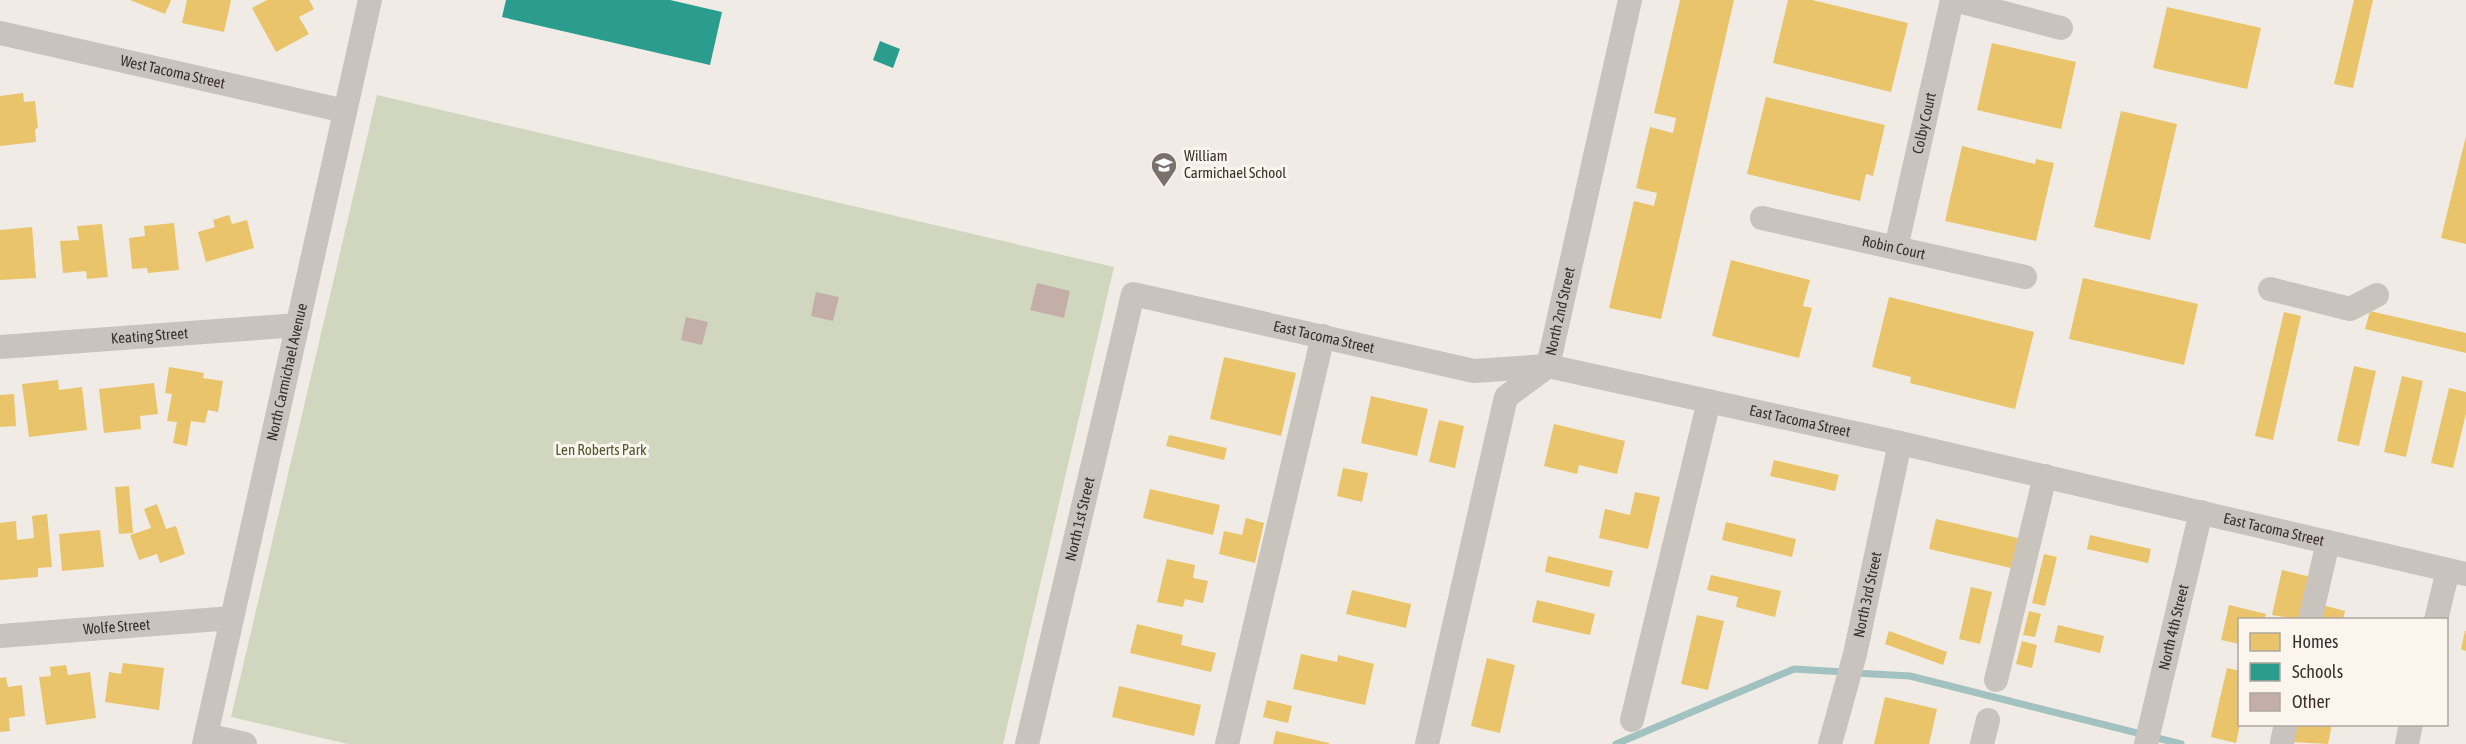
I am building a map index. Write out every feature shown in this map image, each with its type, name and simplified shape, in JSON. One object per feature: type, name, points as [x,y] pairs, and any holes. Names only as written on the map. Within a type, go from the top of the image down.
[{"type":"street","name":"North Carmichael Avenue","points":[[205,739],[370,0]]},
{"type":"street","name":"North 2nd Street","points":[[1426,744],[1506,397],[1548,366],[1630,0]]},
{"type":"street","points":[[1953,0],[1979,3],[2061,28]]},
{"type":"street","name":"Colby Court","points":[[1896,248],[1953,0]]},
{"type":"street","name":"West Tacoma Street","points":[[0,33],[345,111]]},
{"type":"street","points":[[0,45],[41,42]]},
{"type":"street","name":"Robin Court","points":[[1762,218],[2025,277]]},
{"type":"street","points":[[2270,289],[2350,309],[2377,295]]},
{"type":"street","name":"East Tacoma Street","points":[[1133,294],[1474,371],[1548,366],[1900,443],[2457,572]]},
{"type":"street","name":"North 1st Street","points":[[1027,744],[1133,294]]},
{"type":"street","name":"Keating Street","points":[[0,347],[298,325]]},
{"type":"street","points":[[1227,744],[1323,336]]},
{"type":"street","points":[[1632,720],[1709,401]]},
{"type":"street","name":"North 3rd Street","points":[[1830,744],[1855,654],[1900,443]]},
{"type":"street","points":[[1996,680],[2045,476]]},
{"type":"street","name":"North 4th Street","points":[[2146,744],[2201,512]]},
{"type":"street","points":[[2310,618],[2328,542]]},
{"type":"street","points":[[2437,618],[2457,572]]},
{"type":"street","name":"Wolfe Street","points":[[0,636],[232,618]]},
{"type":"street","points":[[1982,744],[1988,720]]},
{"type":"street","points":[[2407,744],[2411,726]]},
{"type":"street","points":[[205,739],[245,744]]},
{"type":"green space","name":"Len Roberts Park","points":[[377,95],[1114,267],[1003,744],[348,744],[231,717]]},
{"type":"building: Homes","points":[[130,0],[171,0],[165,14]]},
{"type":"building: Homes","points":[[187,0],[231,0],[224,32],[182,23]]},
{"type":"building: Homes","points":[[267,0],[309,0],[314,9],[299,17],[309,34],[276,52],[252,8]]},
{"type":"building: Homes","points":[[1680,0],[1734,0],[1661,319],[1609,308],[1634,201],[1654,206],[1657,193],[1636,188],[1650,127],[1673,133],[1676,118],[1654,113]]},
{"type":"building: Homes","points":[[1788,0],[1812,0],[1908,23],[1891,92],[1773,63]]},
{"type":"building: Homes","points":[[2354,0],[2373,0],[2353,88],[2334,84]]},
{"type":"building: Homes","points":[[2167,7],[2261,28],[2247,89],[2153,68]]},
{"type":"building: Homes","points":[[1992,43],[2076,62],[2061,129],[1977,110]]},
{"type":"building: Homes","points":[[23,93],[24,102],[35,101],[38,128],[35,129],[36,142],[0,146],[0,96]]},
{"type":"building: Homes","points":[[1766,97],[1885,125],[1873,176],[1866,174],[1860,201],[1747,174]]},
{"type":"building: Homes","points":[[2121,111],[2177,124],[2150,240],[2094,227]]},
{"type":"building: Homes","points":[[2466,136],[2466,244],[2441,238]]},
{"type":"building: Homes","points":[[1962,146],[2035,164],[2036,159],[2054,163],[2036,241],[1945,221]]},
{"type":"building: Homes","points":[[229,215],[232,224],[247,220],[254,248],[206,262],[198,232],[215,227],[213,220]]},
{"type":"building: Homes","points":[[174,223],[179,270],[148,273],[147,268],[132,269],[129,238],[145,236],[144,226]]},
{"type":"building: Homes","points":[[102,224],[108,277],[87,279],[86,271],[63,273],[60,241],[79,240],[77,226]]},
{"type":"building: Homes","points":[[32,227],[36,278],[0,280],[0,230]]},
{"type":"building: Homes","points":[[1731,260],[1810,280],[1803,306],[1812,308],[1799,358],[1712,336]]},
{"type":"building: Homes","points":[[2083,278],[2198,304],[2184,365],[2069,339]]},
{"type":"building: Homes","points":[[1889,297],[2034,332],[2015,409],[1910,383],[1911,377],[1872,367]]},
{"type":"building: Homes","points":[[2370,311],[2466,333],[2466,353],[2365,329]]},
{"type":"building: Homes","points":[[2284,312],[2301,316],[2273,440],[2255,436]]},
{"type":"building: Homes","points":[[1224,357],[1296,373],[1281,436],[1210,419]]},
{"type":"building: Homes","points":[[2354,366],[2376,371],[2359,446],[2337,441]]},
{"type":"building: Homes","points":[[169,367],[204,373],[203,378],[223,381],[218,412],[208,410],[205,423],[191,421],[187,446],[173,443],[177,422],[167,421],[172,394],[165,393]]},
{"type":"building: Homes","points":[[2402,376],[2423,381],[2406,457],[2384,452]]},
{"type":"building: Homes","points":[[58,380],[59,390],[82,387],[87,430],[29,437],[22,384]]},
{"type":"building: Homes","points":[[154,383],[158,414],[140,416],[141,429],[104,433],[99,389]]},
{"type":"building: Homes","points":[[2449,388],[2466,392],[2466,413],[2453,468],[2431,463]]},
{"type":"building: Homes","points":[[14,394],[16,426],[0,427],[0,395]]},
{"type":"building: Homes","points":[[1371,396],[1428,409],[1417,456],[1361,443]]},
{"type":"building: Homes","points":[[1439,420],[1464,426],[1455,468],[1429,462]]},
{"type":"building: Homes","points":[[1554,424],[1625,441],[1617,474],[1579,465],[1577,474],[1544,466]]},
{"type":"building: Homes","points":[[1169,435],[1227,448],[1224,460],[1166,446]]},
{"type":"building: Homes","points":[[1774,460],[1839,475],[1835,491],[1770,476]]},
{"type":"building: Homes","points":[[1343,468],[1368,473],[1362,502],[1337,496]]},
{"type":"building: Homes","points":[[129,486],[133,533],[119,534],[115,487]]},
{"type":"building: Homes","points":[[1150,489],[1220,505],[1213,535],[1143,518]]},
{"type":"building: Homes","points":[[1635,492],[1660,497],[1648,549],[1599,538],[1605,509],[1630,515]]},
{"type":"building: Homes","points":[[157,504],[166,529],[176,526],[185,554],[160,563],[157,554],[139,560],[130,535],[151,528],[144,509]]},
{"type":"building: Homes","points":[[47,514],[52,567],[38,568],[38,577],[0,580],[0,523],[16,521],[17,540],[34,538],[32,516]]},
{"type":"building: Homes","points":[[1246,518],[1264,523],[1255,563],[1219,554],[1224,531],[1242,535]]},
{"type":"building: Homes","points":[[1936,519],[2018,538],[2011,568],[1929,549]]},
{"type":"building: Homes","points":[[1726,522],[1796,539],[1792,557],[1722,540]]},
{"type":"building: Homes","points":[[100,530],[104,567],[62,571],[59,534]]},
{"type":"building: Homes","points":[[2090,535],[2151,549],[2148,563],[2087,549]]},
{"type":"building: Homes","points":[[2044,554],[2057,557],[2045,606],[2032,603]]},
{"type":"building: Homes","points":[[1548,556],[1613,571],[1609,587],[1545,572]]},
{"type":"building: Homes","points":[[1167,559],[1195,565],[1193,578],[1208,581],[1203,603],[1185,599],[1183,607],[1157,602]]},
{"type":"building: Homes","points":[[2282,570],[2311,577],[2301,618],[2272,615]]},
{"type":"building: Homes","points":[[1711,575],[1781,591],[1775,617],[1736,607],[1738,597],[1707,590]]},
{"type":"building: Homes","points":[[1971,587],[1992,592],[1980,644],[1959,639]]},
{"type":"building: Homes","points":[[1352,590],[1411,604],[1406,628],[1346,614]]},
{"type":"building: Homes","points":[[1537,600],[1595,614],[1590,635],[1532,622]]},
{"type":"building: Homes","points":[[2229,605],[2266,614],[2265,618],[2238,618],[2238,644],[2221,640]]},
{"type":"building: Homes","points":[[2322,605],[2345,611],[2343,618],[2319,618]]},
{"type":"building: Homes","points":[[2029,611],[2041,614],[2035,637],[2023,635]]},
{"type":"building: Homes","points":[[1697,615],[1724,621],[1708,690],[1681,684]]},
{"type":"building: Homes","points":[[1137,624],[1183,635],[1181,645],[1216,653],[1211,672],[1130,653]]},
{"type":"building: Homes","points":[[2058,625],[2104,636],[2100,653],[2054,642]]},
{"type":"building: Homes","points":[[1889,631],[1947,652],[1943,665],[1885,644]]},
{"type":"building: Homes","points":[[2466,631],[2466,651],[2461,649]]},
{"type":"building: Homes","points":[[2022,641],[2037,645],[2032,668],[2016,664]]},
{"type":"building: Homes","points":[[1301,654],[1337,662],[1338,655],[1374,664],[1365,705],[1293,689]]},
{"type":"building: Homes","points":[[1487,658],[1515,665],[1500,733],[1471,726]]},
{"type":"building: Homes","points":[[123,663],[164,668],[159,710],[105,702],[109,672],[121,674]]},
{"type":"building: Homes","points":[[66,665],[68,675],[90,672],[96,718],[46,725],[39,677],[51,676],[50,667]]},
{"type":"building: Homes","points":[[2227,668],[2238,671],[2240,726],[2236,743],[2211,737]]},
{"type":"building: Homes","points":[[6,677],[8,687],[22,685],[25,716],[9,718],[10,731],[0,732],[0,678]]},
{"type":"building: Homes","points":[[1119,686],[1201,705],[1194,736],[1112,717]]},
{"type":"building: Homes","points":[[1885,697],[1937,709],[1929,744],[1874,744]]},
{"type":"building: Homes","points":[[1267,700],[1292,706],[1288,723],[1263,717]]},
{"type":"building: Homes","points":[[2293,726],[2332,726],[2328,744],[2289,742]]},
{"type":"building: Homes","points":[[1276,731],[1329,743],[1329,744],[1273,744]]},
{"type":"building: Schools","points":[[506,0],[670,0],[722,12],[710,65],[502,17]]},
{"type":"building: Schools","points":[[880,41],[900,49],[893,68],[873,60]]},
{"type":"building: Other","points":[[1037,283],[1070,291],[1064,318],[1030,310]]},
{"type":"building: Other","points":[[816,292],[839,297],[833,321],[811,316]]},
{"type":"building: Other","points":[[686,317],[708,322],[702,345],[681,340]]},
{"type":"waterway","points":[[1616,744],[1794,669],[1844,672]]},
{"type":"waterway","points":[[1855,673],[1910,676],[2181,744]]},
{"type":"place","name":"William Carmichael School","points":[[1164,188]]}]
